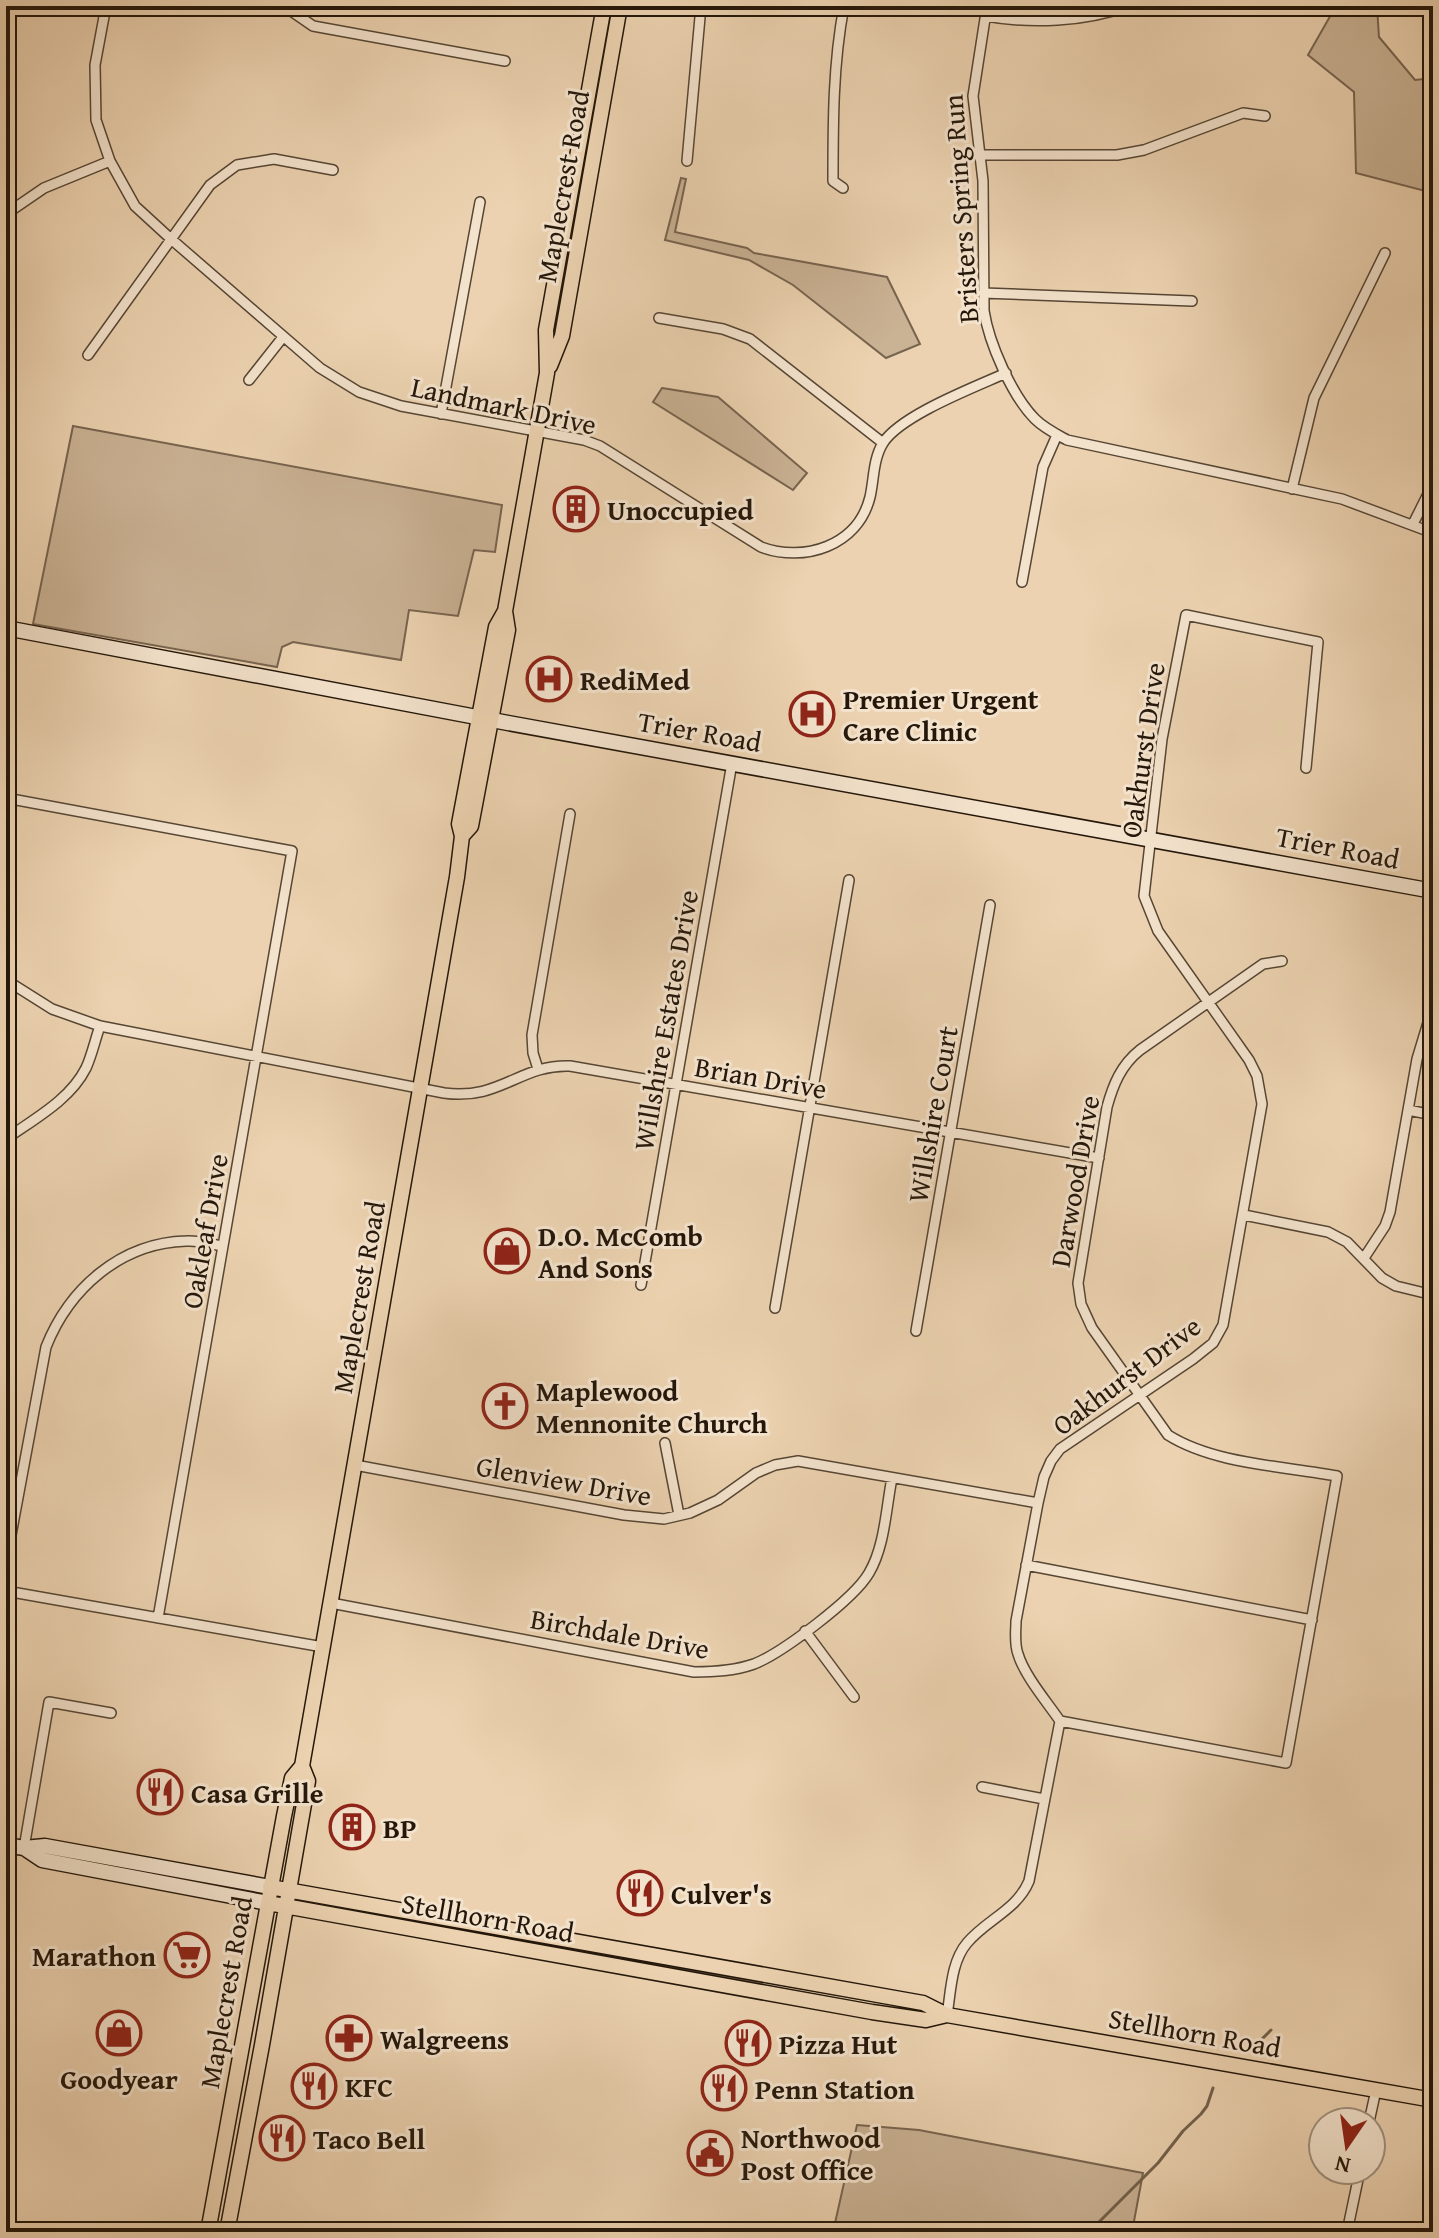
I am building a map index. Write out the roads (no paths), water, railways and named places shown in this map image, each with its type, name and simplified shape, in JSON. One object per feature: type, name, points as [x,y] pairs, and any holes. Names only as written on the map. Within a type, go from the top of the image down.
[{"type":"main road","name":"Maplecrest Road","points":[[208,2232],[270,1887],[292,1778],[302,1766],[462,836],[471,826],[485,718],[508,630],[505,611],[547,373],[546,330],[604,6]]},
{"type":"main road","name":"Maplecrest Road","points":[[547,373],[562,336],[620,6]]},
{"type":"main road","name":"Maplecrest Road","points":[[227,2232],[308,1781],[302,1766]]},
{"type":"main road","name":"Stellhorn Road","points":[[270,1887],[923,2003],[947,2015],[1433,2100]]},
{"type":"main road","name":"Stellhorn Road","points":[[268,1903],[872,2012],[926,2020],[947,2015]]},
{"type":"street","name":"Landmark Drive","points":[[106,6],[95,65],[96,120],[110,161],[135,206],[320,368],[359,392],[401,406],[537,430],[600,446],[761,547],[786,553],[822,550],[853,530],[866,510],[883,443]]},
{"type":"street","points":[[284,6],[313,26],[505,61]]},
{"type":"street","points":[[687,161],[701,6]]},
{"type":"street","points":[[843,188],[833,181],[833,153],[836,56],[844,6]]},
{"type":"street","points":[[986,11],[1018,19],[1074,18],[1128,6]]},
{"type":"street","name":"Bristers Spring Run","points":[[986,11],[973,90],[983,190],[983,293],[987,329],[1021,401],[1033,417],[1057,435]]},
{"type":"street","points":[[980,155],[1117,155],[1144,150],[1243,113],[1265,116]]},
{"type":"street","points":[[88,355],[210,185],[237,165],[274,159],[333,170]]},
{"type":"street","points":[[8,208],[44,188],[110,161]]},
{"type":"street","points":[[441,414],[480,202]]},
{"type":"street","points":[[1292,489],[1314,398],[1385,253]]},
{"type":"street","points":[[983,293],[1192,301]]},
{"type":"street","points":[[659,318],[723,329],[750,339],[883,443],[919,414],[1006,373]]},
{"type":"street","points":[[249,380],[283,337]]},
{"type":"street","points":[[1022,582],[1043,467],[1057,435],[1085,445],[1362,504],[1433,533]]},
{"type":"street","points":[[1413,524],[1433,484]]},
{"type":"street","name":"Oakhurst Drive","points":[[1060,1721],[1018,1654],[1016,1621],[1044,1477],[1060,1449],[1209,1347],[1221,1331],[1262,1104],[1257,1076],[1249,1060],[1158,931],[1148,910],[1145,886],[1150,838],[1164,730],[1186,615],[1318,642],[1306,768]]},
{"type":"street","name":"Trier Road","points":[[6,628],[1433,891]]},
{"type":"street","name":"Willshire Estates Drive","points":[[641,1285],[732,763]]},
{"type":"street","name":"Oakleaf Drive","points":[[6,798],[292,851],[158,1618]]},
{"type":"street","points":[[538,1069],[532,1035],[570,814]]},
{"type":"street","points":[[775,1308],[849,880]]},
{"type":"street","name":"Willshire Court","points":[[916,1331],[990,905]]},
{"type":"street","name":"Darwood Drive","points":[[1282,961],[1263,964],[1207,1001],[1131,1057],[1124,1066],[1110,1093],[1078,1295],[1092,1328],[1168,1435],[1207,1453],[1337,1476],[1312,1620]]},
{"type":"street","name":"Brian Drive","points":[[6,980],[52,1009],[100,1026],[463,1096],[502,1087],[538,1069],[570,1066],[1099,1158]]},
{"type":"street","points":[[1364,1258],[1385,1226],[1390,1212],[1417,1059],[1433,1006]]},
{"type":"street","points":[[6,1139],[63,1098],[75,1085],[85,1069],[100,1026]]},
{"type":"street","points":[[1408,1110],[1433,1115]]},
{"type":"street","points":[[1244,1215],[1328,1232],[1347,1242],[1382,1278],[1396,1286],[1433,1295]]},
{"type":"street","points":[[6,1562],[46,1347],[60,1315],[92,1278],[135,1252],[188,1240],[223,1246]]},
{"type":"street","points":[[665,1443],[679,1515]]},
{"type":"street","name":"Glenview Drive","points":[[355,1465],[624,1515],[664,1519],[705,1508],[756,1473],[775,1465],[798,1461],[1038,1503]]},
{"type":"street","name":"Birchdale Drive","points":[[331,1603],[694,1672],[718,1672],[758,1662],[805,1631],[857,1589],[878,1554],[892,1478]]},
{"type":"street","points":[[947,2015],[954,1970],[966,1944],[1024,1892],[1033,1867],[1060,1721],[1286,1763],[1312,1620],[1026,1565]]},
{"type":"street","points":[[6,1591],[323,1647]]},
{"type":"street","points":[[805,1631],[854,1697]]},
{"type":"street","points":[[24,1848],[49,1702],[111,1713]]},
{"type":"street","points":[[982,1787],[1044,1799]]},
{"type":"street","name":"Stellhorn Road","points":[[6,1845],[24,1848],[45,1846],[270,1887]]},
{"type":"street","name":"Stellhorn Road","points":[[24,1848],[42,1860],[268,1903]]},
{"type":"street","points":[[1372,2106],[1376,2090]]},
{"type":"street","points":[[1347,2232],[1357,2186]]},
{"type":"waterway","points":[[1254,2047],[1271,2030]]},
{"type":"waterway","points":[[1089,2232],[1158,2163],[1201,2114],[1213,2088]]},
{"type":"place","name":"Unoccupied","points":[[576,509]]},
{"type":"place","name":"RediMed","points":[[549,679]]},
{"type":"place","name":"Premier Urgent Care Clinic","points":[[812,714]]},
{"type":"place","name":"D.O. McComb And Sons","points":[[507,1251]]},
{"type":"place","name":"Maplewood Mennonite Church","points":[[505,1406]]},
{"type":"place","name":"Casa Grille","points":[[160,1792]]},
{"type":"place","name":"BP","points":[[352,1827]]},
{"type":"place","name":"Culver's","points":[[640,1893]]},
{"type":"place","name":"Marathon","points":[[187,1955]]},
{"type":"place","name":"Goodyear","points":[[119,2033]]},
{"type":"place","name":"Walgreens","points":[[349,2038]]},
{"type":"place","name":"Pizza Hut","points":[[748,2043]]},
{"type":"place","name":"KFC","points":[[314,2086]]},
{"type":"place","name":"Penn Station","points":[[724,2088]]},
{"type":"place","name":"Taco Bell","points":[[282,2138]]},
{"type":"place","name":"Northwood Post Office","points":[[710,2153]]}]
